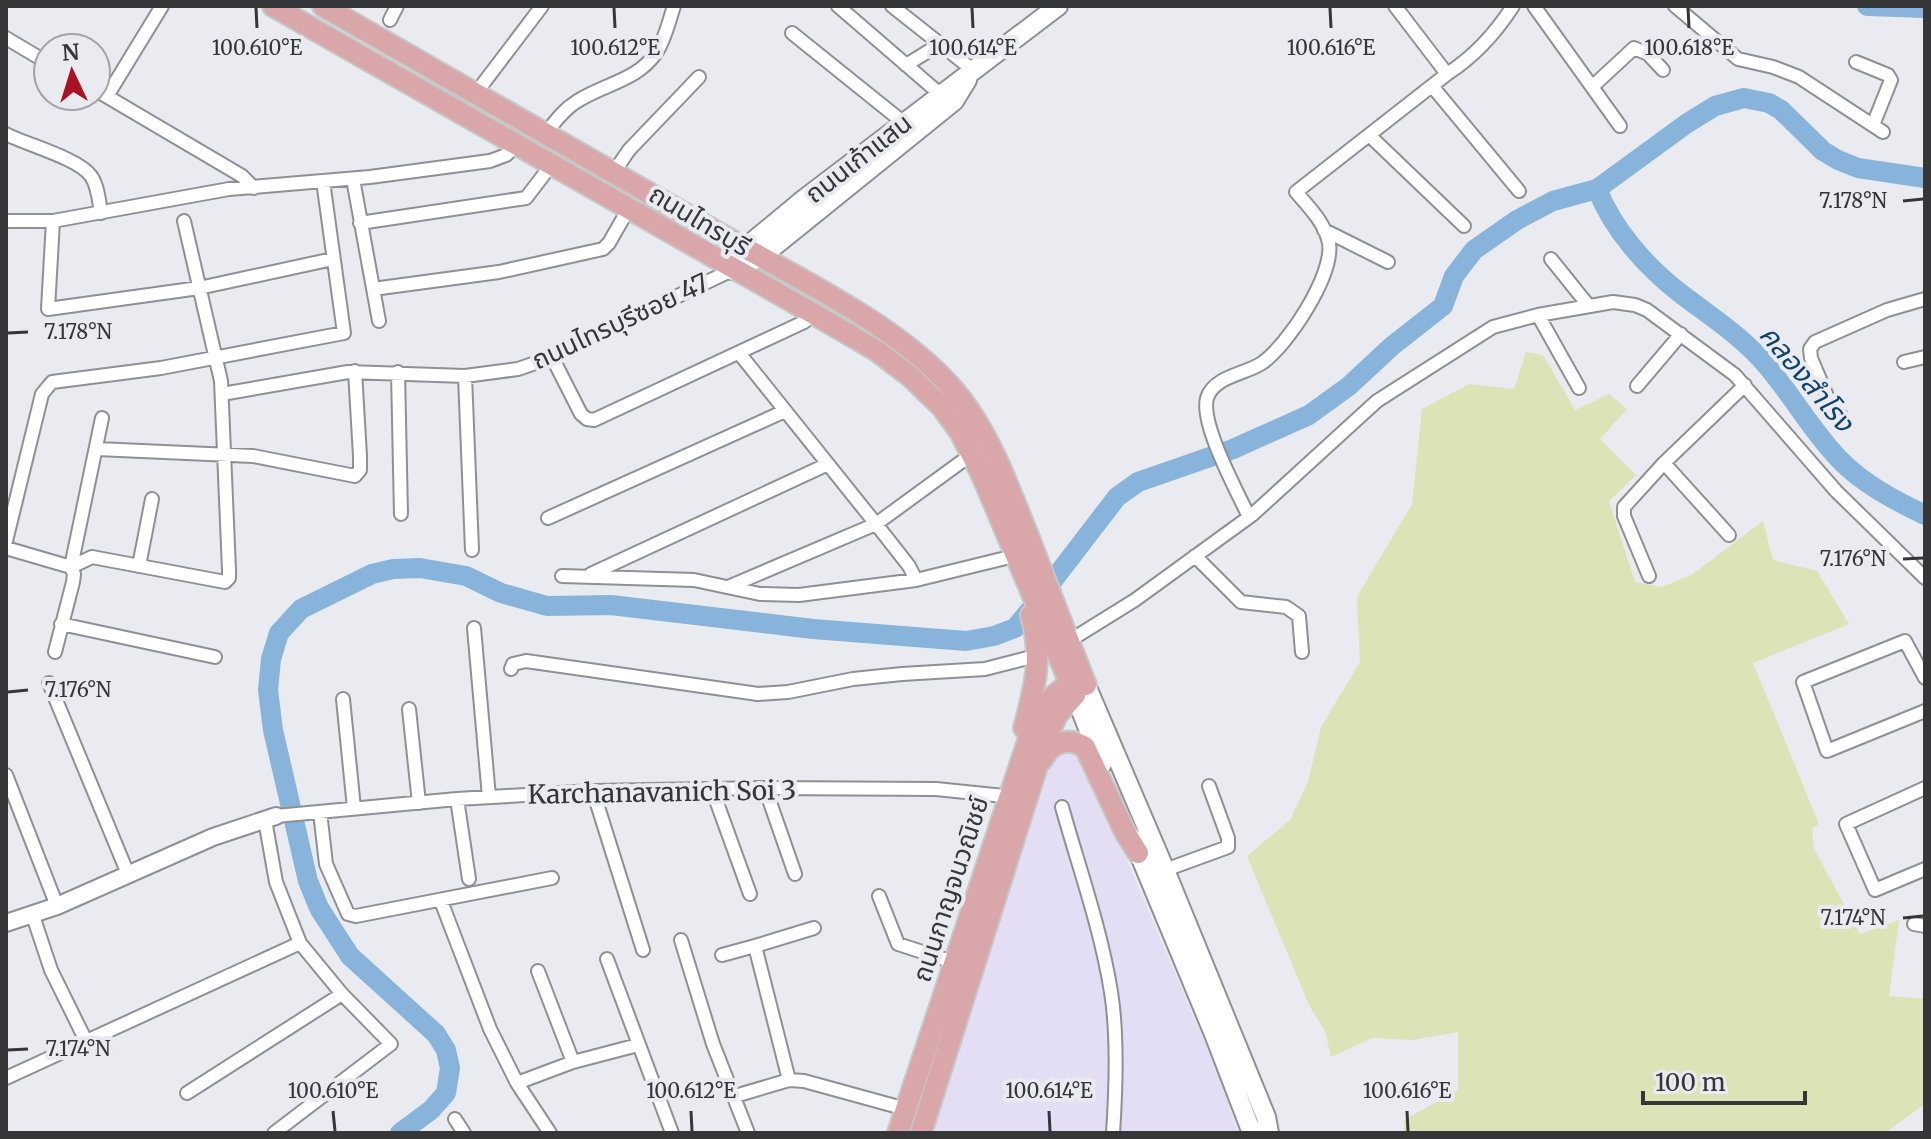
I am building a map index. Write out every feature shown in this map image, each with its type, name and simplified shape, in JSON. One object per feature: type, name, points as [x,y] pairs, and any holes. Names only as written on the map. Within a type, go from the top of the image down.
[{"type":"main road","name":"ถนนไทรบุรี","points":[[273,6],[814,314],[877,351],[911,377],[941,406],[972,454],[1016,559],[1059,638]]},
{"type":"main road","name":"ถนนไทรบุรี","points":[[323,6],[754,252],[886,332],[945,379],[987,438],[1037,553],[1059,638]]},
{"type":"main road","name":"ถนนเก้าแสน","points":[[754,252],[904,123],[1058,6]]},
{"type":"main road","name":"ถนนเก้าแสน","points":[[754,252],[954,101],[973,70]]},
{"type":"main road","points":[[732,270],[754,252]]},
{"type":"main road","points":[[993,840],[1034,693],[1039,655],[1059,638]]},
{"type":"main road","points":[[1059,638],[1138,853],[1252,1133]]},
{"type":"main road","points":[[1059,638],[1078,686],[1165,870],[1266,1117],[1269,1133]]},
{"type":"main road","name":"ถนนกาญจนวณิชย์","points":[[921,1133],[965,985],[1045,741],[1057,715],[1078,686]]},
{"type":"main road","name":"ถนนกาญจนวณิชย์","points":[[898,1133],[1031,732],[1052,698],[1078,686]]},
{"type":"main road","points":[[1034,777],[1053,746],[1072,741],[1085,747],[1138,853]]},
{"type":"street","points":[[112,77],[162,6]]},
{"type":"street","points":[[390,20],[397,6]]},
{"type":"street","points":[[476,93],[542,6]]},
{"type":"street","points":[[546,133],[562,112],[575,102],[626,80],[646,65],[659,49],[674,6]]},
{"type":"street","points":[[838,6],[940,94]]},
{"type":"street","points":[[892,6],[973,70]]},
{"type":"street","points":[[1395,6],[1447,74]]},
{"type":"street","points":[[1249,517],[1213,440],[1207,414],[1208,395],[1221,382],[1262,363],[1293,330],[1319,286],[1329,252],[1324,230],[1296,192],[1483,47],[1513,6]]},
{"type":"street","points":[[1534,6],[1620,126]]},
{"type":"street","points":[[1675,6],[1738,59],[1799,77],[1878,129],[1891,80],[1888,75],[1856,62]]},
{"type":"street","points":[[792,33],[904,123]]},
{"type":"street","points":[[6,38],[32,53]]},
{"type":"street","points":[[906,65],[940,44]]},
{"type":"street","points":[[1592,87],[1634,48],[1648,54],[1663,70]]},
{"type":"street","points":[[614,172],[629,150],[699,77]]},
{"type":"street","points":[[1432,86],[1519,191]]},
{"type":"street","points":[[112,99],[242,176],[254,188]]},
{"type":"street","points":[[6,134],[90,173],[101,213]]},
{"type":"street","points":[[1370,136],[1464,226]]},
{"type":"street","points":[[6,221],[53,221],[229,189],[353,179],[490,161],[506,155],[517,145]]},
{"type":"street","points":[[360,223],[526,198],[552,164]]},
{"type":"street","points":[[353,179],[379,321]]},
{"type":"street","points":[[6,541],[45,386],[60,379],[161,368],[344,333],[323,181]]},
{"type":"street","points":[[373,289],[499,272],[603,249],[629,208]]},
{"type":"street","points":[[53,221],[48,309],[199,288],[333,259]]},
{"type":"street","points":[[6,548],[71,567],[92,557],[217,582],[225,582],[229,578],[226,453],[218,358],[184,221]]},
{"type":"street","points":[[1324,230],[1388,262]]},
{"type":"street","points":[[1551,259],[1588,305]]},
{"type":"street","name":"ถนนไทรบุรีซอย 47","points":[[222,394],[355,371],[465,376],[518,369],[552,357],[732,270]]},
{"type":"street","points":[[1841,416],[1835,415],[1811,358],[1810,349],[1815,342],[1887,310],[1925,299]]},
{"type":"street","points":[[1059,638],[1135,600],[1249,517],[1377,401],[1493,327],[1538,315],[1613,302],[1635,305],[1724,364],[1836,491],[1925,578]]},
{"type":"street","points":[[552,357],[581,414],[594,420],[804,322],[814,314]]},
{"type":"street","points":[[1538,315],[1579,388]]},
{"type":"street","points":[[1637,386],[1681,334]]},
{"type":"street","points":[[739,353],[876,524],[916,580]]},
{"type":"street","points":[[1904,362],[1925,357]]},
{"type":"street","points":[[97,449],[226,453],[359,474],[355,371]]},
{"type":"street","points":[[398,372],[401,514]]},
{"type":"street","points":[[465,376],[472,550]]},
{"type":"street","points":[[1649,576],[1624,516],[1624,507],[1664,463],[1745,385]]},
{"type":"street","points":[[548,518],[785,411]]},
{"type":"street","points":[[55,652],[73,582],[71,567],[102,418]]},
{"type":"street","points":[[728,587],[876,524],[972,454]]},
{"type":"street","points":[[1664,463],[1729,535]]},
{"type":"street","points":[[588,576],[828,464]]},
{"type":"street","points":[[139,566],[152,499]]},
{"type":"street","points":[[1195,556],[1241,602],[1286,607],[1299,616],[1302,652]]},
{"type":"street","points":[[562,576],[694,580],[760,594],[799,595],[916,580],[1016,559]]},
{"type":"street","points":[[61,624],[215,657]]},
{"type":"street","points":[[474,628],[489,797]]},
{"type":"street","points":[[1925,678],[1905,641],[1803,682],[1827,751],[1925,711]]},
{"type":"street","points":[[511,669],[513,664],[526,661],[758,694],[788,692],[853,679],[985,669],[1039,655]]},
{"type":"street","points":[[49,683],[128,874]]},
{"type":"street","points":[[343,699],[354,808]]},
{"type":"street","points":[[409,709],[419,803]]},
{"type":"street","points":[[6,775],[57,906]]},
{"type":"street","points":[[1165,870],[1228,847],[1228,838],[1209,786]]},
{"type":"street","points":[[765,788],[795,874]]},
{"type":"street","points":[[1925,788],[1846,824],[1875,890],[1925,869]]},
{"type":"street","points":[[712,789],[750,894]]},
{"type":"street","name":"Karchanavanich Soi 3","points":[[271,818],[457,799],[593,791],[936,789],[1004,796]]},
{"type":"street","points":[[593,791],[643,950]]},
{"type":"street","points":[[457,799],[469,879]]},
{"type":"street","points":[[1062,807],[1104,957],[1111,996],[1116,1098],[1113,1133]]},
{"type":"street","points":[[320,812],[326,864],[348,914],[356,916],[552,878]]},
{"type":"street","points":[[6,923],[57,906],[213,837],[271,818],[276,882],[300,943],[342,994],[391,1044],[274,1133]]},
{"type":"street","points":[[879,896],[898,944],[953,962]]},
{"type":"street","points":[[441,901],[490,1029],[517,1083],[550,1133]]},
{"type":"street","points":[[32,913],[51,970],[86,1041]]},
{"type":"street","points":[[722,955],[814,928]]},
{"type":"street","points":[[681,940],[713,1044],[748,1133]]},
{"type":"street","points":[[6,1078],[300,943]]},
{"type":"street","points":[[755,946],[789,1080]]},
{"type":"street","points":[[607,959],[672,1133]]},
{"type":"street","points":[[538,971],[573,1062]]},
{"type":"street","points":[[187,1093],[342,994]]},
{"type":"street","points":[[517,1083],[573,1062],[638,1045]]},
{"type":"street","points":[[735,1096],[789,1080],[804,1081],[906,1109]]},
{"type":"street","points":[[455,1119],[464,1133]]},
{"type":"shaded area","points":[[1070,752],[1082,755],[1219,1076],[1238,1133],[932,1133],[1046,770],[1058,755]]},
{"type":"green space","points":[[1526,352],[1543,355],[1575,410],[1609,394],[1627,409],[1600,439],[1636,475],[1609,501],[1635,582],[1662,587],[1693,574],[1763,521],[1773,560],[1817,571],[1849,624],[1753,663],[1819,824],[1812,828],[1814,849],[1860,934],[1899,920],[1889,996],[1925,999],[1925,1104],[1885,1133],[1404,1133],[1404,1120],[1458,1090],[1458,1032],[1412,1040],[1372,1038],[1331,1057],[1325,1031],[1309,1005],[1247,856],[1290,820],[1308,782],[1321,727],[1360,662],[1357,597],[1412,504],[1422,409],[1469,384],[1514,389]]},
{"type":"waterway","points":[[1867,6],[1925,8]]},
{"type":"waterway","points":[[400,1133],[431,1110],[446,1093],[450,1068],[446,1050],[436,1034],[350,956],[319,908],[308,881],[273,730],[268,690],[271,659],[279,633],[301,609],[372,574],[420,568],[466,576],[501,593],[547,606],[611,605],[813,629],[966,641],[994,636],[1015,628],[1117,497],[1138,482],[1233,449],[1309,415],[1349,386],[1392,346],[1443,306],[1454,276],[1474,250],[1517,220],[1553,201],[1597,189],[1715,106],[1744,98],[1769,103],[1781,110],[1823,151],[1838,160],[1858,168],[1925,178]]},
{"type":"waterway","name":"คลองสำโรง","points":[[1597,189],[1621,232],[1643,259],[1760,358],[1848,468],[1890,497],[1925,515]]}]
